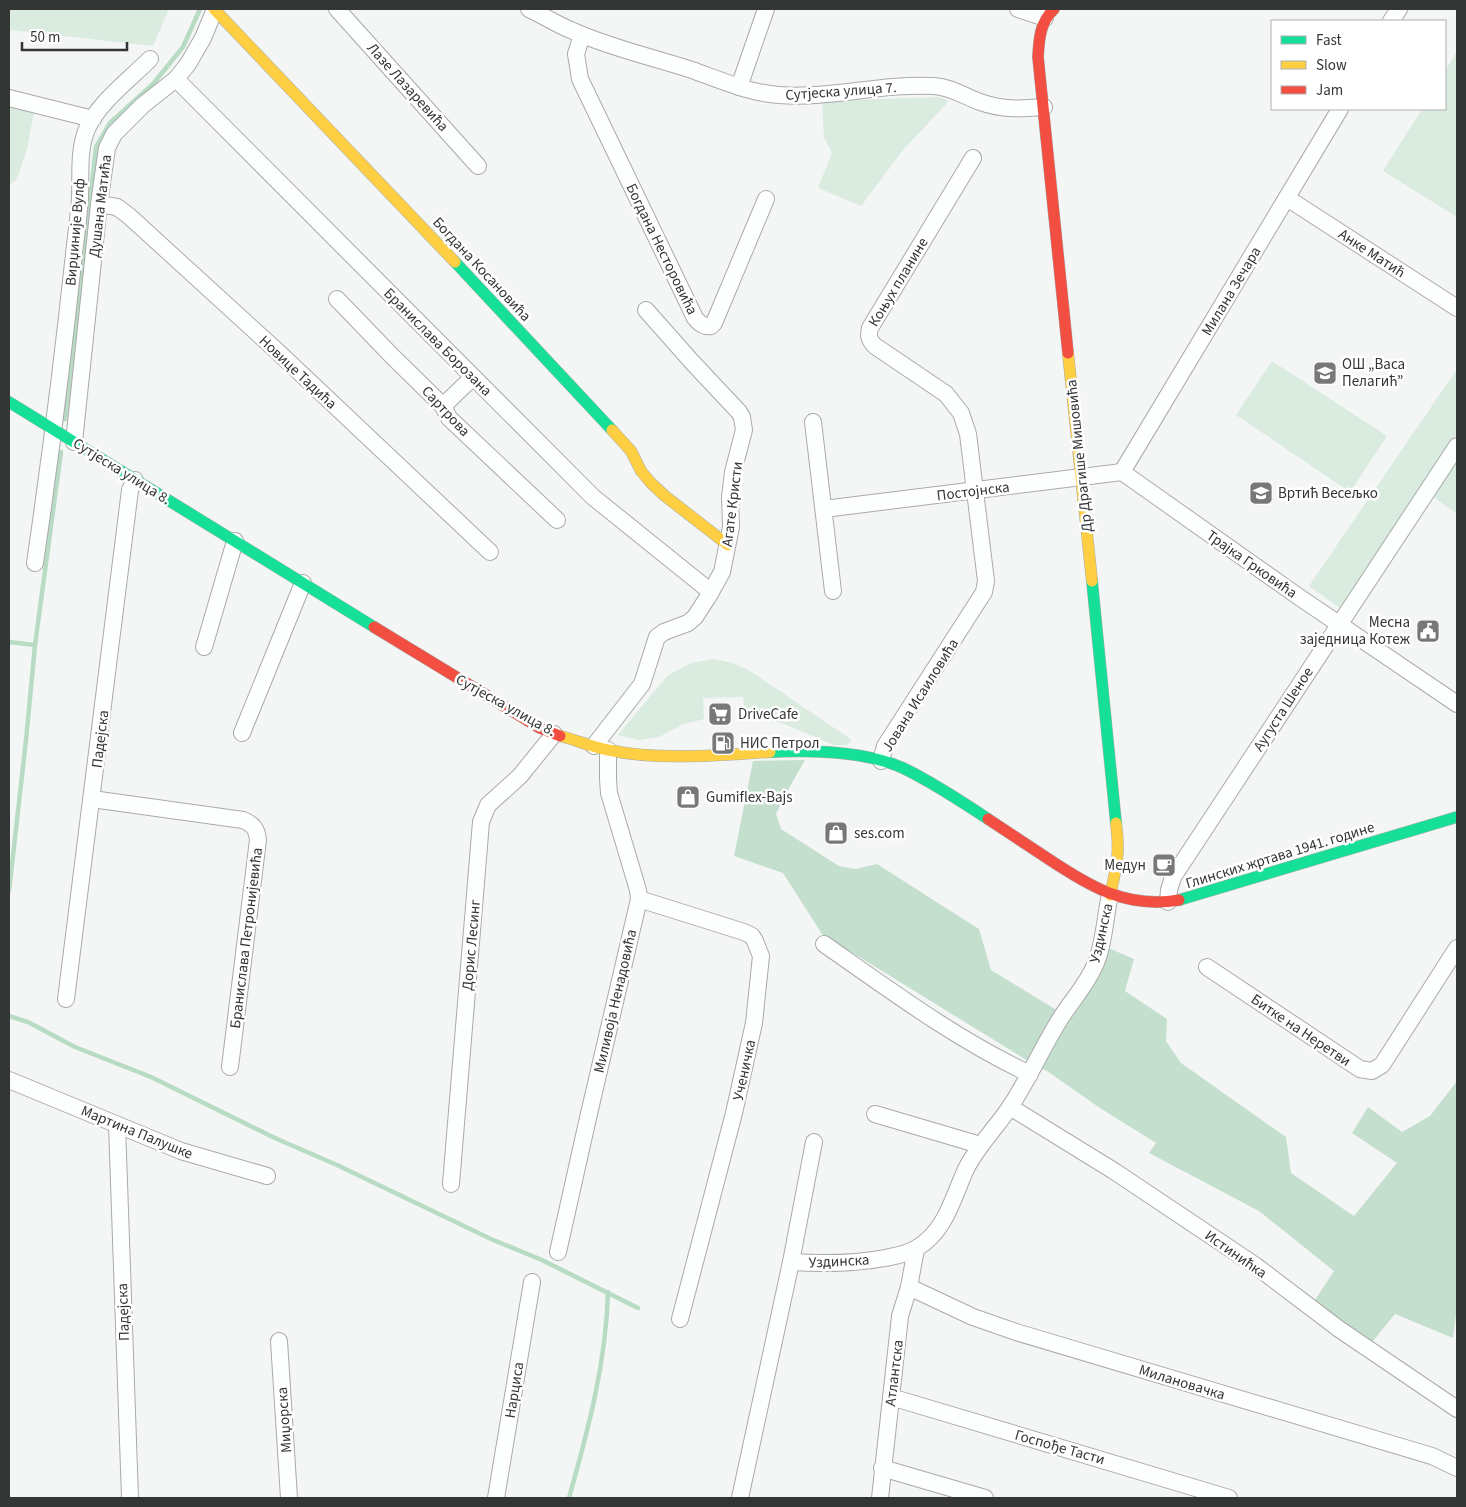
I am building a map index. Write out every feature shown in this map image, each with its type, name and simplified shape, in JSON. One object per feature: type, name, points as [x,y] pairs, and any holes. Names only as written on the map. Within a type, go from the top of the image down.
[{"type":"street","name":"Душана Матића","points":[[74,442],[99,204],[106,156],[114,134],[143,106],[176,79],[196,52],[214,9]]},
{"type":"street","name":"Богдана Косановића","points":[[214,9],[365,166],[631,451],[641,471],[651,483],[728,545]]},
{"type":"street","name":"Лазе Лазаревића","points":[[337,9],[478,166]]},
{"type":"street","name":"Сутјеска улица 7.","points":[[529,9],[582,35],[739,87],[778,95],[811,96],[935,86],[957,91],[981,102],[1006,109],[1044,107]]},
{"type":"street","points":[[739,87],[766,9]]},
{"type":"street","name":"Др Драгише Мишовића","points":[[1018,9],[1050,13],[1040,32],[1038,57],[1119,848],[1118,862],[1110,895]]},
{"type":"street","points":[[1392,20],[1399,9]]},
{"type":"street","name":"Богдана Несторовића","points":[[582,35],[576,54],[580,79],[695,318],[700,324],[711,326],[714,323],[766,199]]},
{"type":"street","name":"Вирџиније Вулф","points":[[35,563],[54,429],[80,200],[81,158],[87,129],[107,102],[150,59]]},
{"type":"street","name":"Бранислава Борозана","points":[[176,79],[606,508],[712,592]]},
{"type":"street","points":[[9,98],[93,119]]},
{"type":"street","name":"Милана Зечара","points":[[1122,472],[1339,110]]},
{"type":"street","name":"Коњух планине","points":[[973,158],[868,333],[871,342],[946,394],[961,413],[968,434],[976,491]]},
{"type":"street","name":"Анке Матић","points":[[1287,198],[1457,308]]},
{"type":"street","name":"Новице Тадића","points":[[99,204],[117,207],[129,216],[278,352],[490,552]]},
{"type":"street","name":"Сартрова","points":[[338,299],[443,406],[449,418],[557,520]]},
{"type":"street","name":"Агате Кристи","points":[[601,748],[642,684],[657,637],[664,632],[688,623],[700,610],[712,592],[722,572],[731,527],[732,478],[743,436],[744,423],[742,417],[646,310]]},
{"type":"street","points":[[443,406],[473,377]]},
{"type":"street","name":"Сутјеска улица 8.","points":[[9,402],[500,705],[554,734],[601,748],[647,755],[690,756],[795,751],[851,755],[881,761]]},
{"type":"street","points":[[813,422],[833,592]]},
{"type":"street","name":"Аугуста Шеное","points":[[1168,902],[1173,877],[1457,446]]},
{"type":"street","name":"Постојнска","points":[[824,509],[1122,472]]},
{"type":"street","name":"Трајка Грковића","points":[[1122,472],[1457,704]]},
{"type":"street","name":"Падејска","points":[[66,998],[130,490],[135,480]]},
{"type":"street","name":"Јована Исаиловића","points":[[976,491],[986,581],[984,592],[885,746],[881,761],[902,768],[930,783],[1080,880],[1110,895]]},
{"type":"street","points":[[204,647],[235,540]]},
{"type":"street","points":[[242,734],[303,583]]},
{"type":"street","name":"Дорис Лесинг","points":[[451,1184],[481,822],[488,804],[520,776],[554,734]]},
{"type":"street","name":"Миливоја Ненадовића","points":[[558,1252],[639,899],[609,793],[601,748]]},
{"type":"street","name":"Бранислава Петронијевића","points":[[92,799],[243,820],[254,826],[258,833],[230,1067]]},
{"type":"street","name":"Глинских жртава 1941. године","points":[[1110,895],[1140,902],[1168,902],[1206,893],[1457,817]]},
{"type":"street","name":"Уздинска","points":[[740,1498],[791,1262],[844,1264],[896,1256],[916,1249],[933,1236],[941,1226],[967,1167],[980,1145],[1010,1107],[1057,1024],[1088,980],[1096,964],[1110,895]]},
{"type":"street","name":"Ученичка","points":[[639,899],[744,932],[752,936],[761,956],[754,1023],[736,1104],[705,1230],[680,1319]]},
{"type":"street","points":[[824,944],[989,1054],[1030,1074]]},
{"type":"street","name":"Битке на Неретви","points":[[1207,967],[1360,1070],[1372,1072],[1382,1065],[1457,948]]},
{"type":"street","name":"Мартина Палушке","points":[[9,1080],[181,1151],[267,1176]]},
{"type":"street","name":"Истинићка","points":[[1010,1107],[1114,1171],[1256,1266],[1339,1329],[1457,1409]]},
{"type":"street","points":[[875,1114],[980,1145]]},
{"type":"street","name":"Падејска","points":[[117,1125],[130,1498]]},
{"type":"street","points":[[791,1262],[814,1142]]},
{"type":"street","name":"Атлантска","points":[[880,1498],[900,1316],[909,1287],[916,1249]]},
{"type":"street","name":"Нарциса","points":[[496,1498],[532,1282]]},
{"type":"street","name":"Милановачка","points":[[909,1287],[973,1317],[1016,1332],[1432,1456],[1457,1468]]},
{"type":"street","name":"Миџорска","points":[[279,1341],[289,1498]]},
{"type":"street","name":"Госпође Тасти","points":[[891,1396],[1229,1498]]},
{"type":"street","points":[[882,1468],[985,1498]]},
{"type":"green space","points":[[9,9],[169,9],[153,46],[9,30]]},
{"type":"green space","points":[[1457,51],[1457,217],[1383,171],[1421,110],[1446,110],[1446,69]]},
{"type":"green space","points":[[940,97],[949,101],[903,150],[861,206],[818,188],[832,153],[824,137],[822,101]]},
{"type":"green space","points":[[9,102],[35,107],[27,149],[17,179],[9,185]]},
{"type":"green space","points":[[1272,361],[1387,436],[1350,492],[1236,415]]},
{"type":"green space","points":[[1457,369],[1457,434],[1340,608],[1309,586]]},
{"type":"green space","points":[[1457,446],[1457,514],[1427,492]]},
{"type":"green space","points":[[714,659],[733,663],[750,671],[852,740],[847,745],[834,745],[784,724],[745,714],[743,697],[703,698],[704,719],[684,724],[659,737],[639,740],[618,735],[668,675],[691,663]]},
{"type":"green space","points":[[805,760],[776,814],[781,829],[839,866],[855,869],[877,864],[979,929],[991,970],[1068,1017],[1104,946],[1134,959],[1125,991],[1167,1019],[1166,1041],[1181,1063],[1286,1137],[1291,1173],[1354,1216],[1397,1163],[1352,1133],[1368,1107],[1402,1132],[1430,1116],[1457,1081],[1457,1307],[1453,1338],[1395,1314],[1372,1342],[1313,1303],[1334,1271],[1259,1211],[1149,1153],[1156,1143],[1100,1108],[1047,1071],[822,934],[783,873],[734,856],[753,761]]},
{"type":"waterway","points":[[65,419],[96,147],[110,123],[153,84],[183,47],[200,9]]},
{"type":"waterway","points":[[35,645],[61,452]]},
{"type":"waterway","points":[[9,642],[35,645],[9,891]]},
{"type":"waterway","points":[[9,1016],[28,1022],[75,1047],[151,1077],[277,1139],[337,1165],[491,1239],[542,1260],[638,1308]]},
{"type":"waterway","points":[[569,1498],[600,1371],[607,1319],[608,1292]]},
{"type":"traffic: fast","points":[[455,262],[612,430]]},
{"type":"traffic: fast","points":[[9,402],[374,627]]},
{"type":"traffic: fast","points":[[1092,581],[1116,823]]},
{"type":"traffic: fast","points":[[770,752],[838,753],[888,762],[925,779],[988,819]]},
{"type":"traffic: fast","points":[[1179,900],[1457,817]]},
{"type":"traffic: slow","points":[[214,9],[455,262]]},
{"type":"traffic: slow","points":[[1068,353],[1092,581]]},
{"type":"traffic: slow","points":[[612,430],[631,451],[641,471],[651,483],[728,545]]},
{"type":"traffic: slow","points":[[560,736],[602,749],[648,755],[709,756],[770,752]]},
{"type":"traffic: slow","points":[[1110,895],[1117,859],[1116,823]]},
{"type":"traffic: jam","points":[[1054,9],[1043,25],[1038,57],[1068,353]]},
{"type":"traffic: jam","points":[[374,627],[540,728],[560,736]]},
{"type":"traffic: jam","points":[[988,819],[1078,878],[1109,893],[1142,901],[1179,900]]},
{"type":"place","name":"ОШ „Васа Пелагић”","points":[[1325,373]]},
{"type":"place","name":"Вртић Весељко","points":[[1261,493]]},
{"type":"place","name":"Месна заједница Котеж","points":[[1428,631]]},
{"type":"place","name":"DriveCafe","points":[[720,714]]},
{"type":"place","name":"НИС Петрол","points":[[723,743]]},
{"type":"place","name":"Gumiflex-Bajs","points":[[688,797]]},
{"type":"place","name":"ses.com","points":[[836,833]]},
{"type":"place","name":"Медун","points":[[1164,865]]}]
